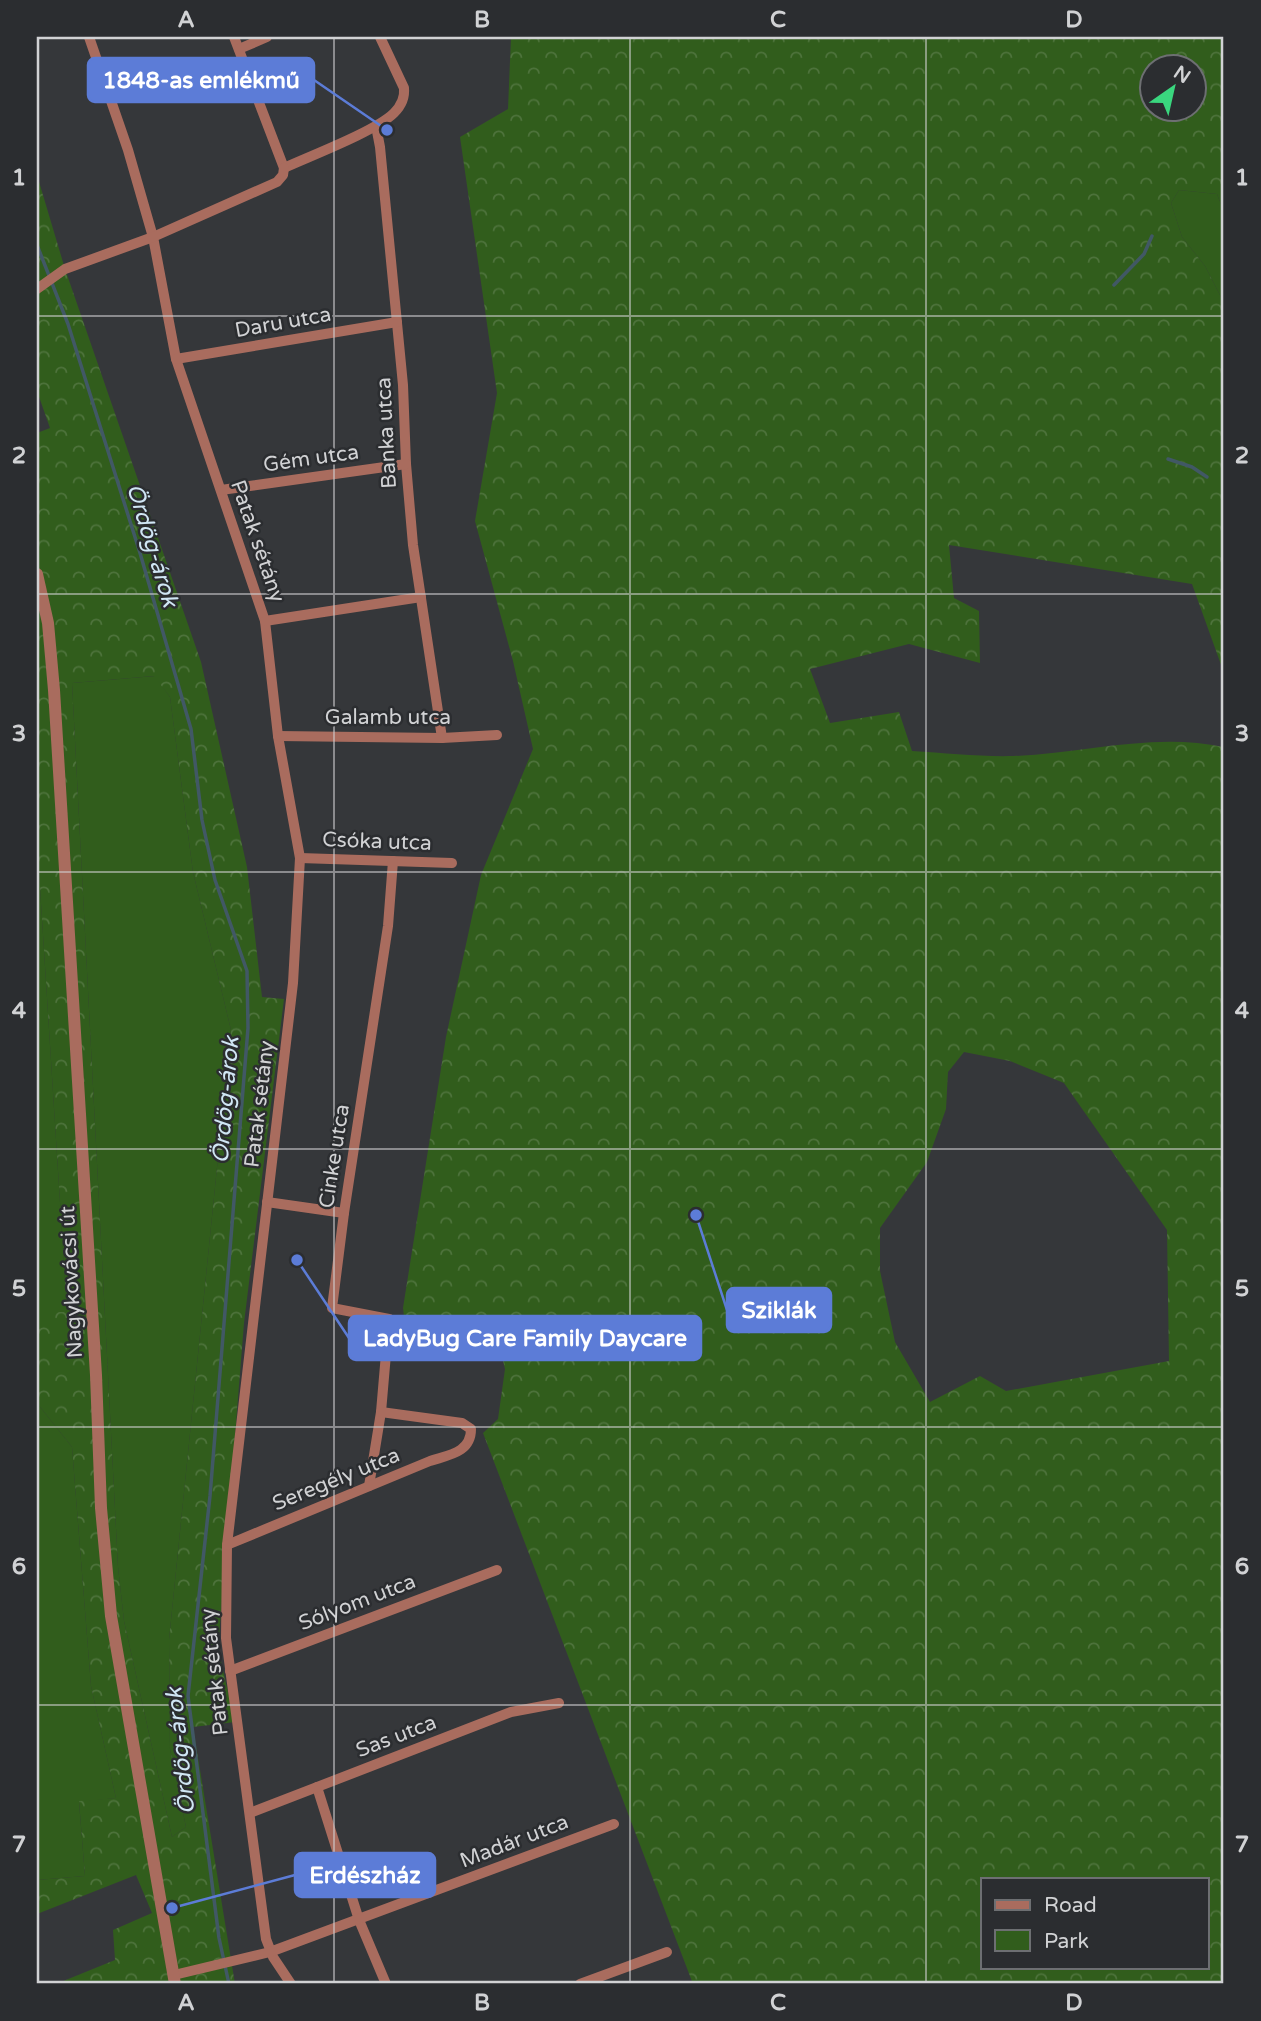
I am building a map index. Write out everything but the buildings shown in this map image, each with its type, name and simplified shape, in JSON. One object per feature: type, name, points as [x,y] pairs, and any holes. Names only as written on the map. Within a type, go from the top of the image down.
[{"type":"street","name":"Patak sétány","points":[[89,37],[128,150],[153,237],[176,359],[265,621],[278,736],[300,858],[293,984],[227,1545],[226,1638],[266,1937],[270,1952],[290,1984]]},
{"type":"street","points":[[37,289],[65,269],[153,237],[277,182],[283,175],[284,168],[234,37]]},
{"type":"street","points":[[239,49],[267,37]]},
{"type":"street","points":[[284,168],[376,126],[392,115],[405,94],[380,37]]},
{"type":"street","name":"Banka utca","points":[[376,126],[403,385],[413,545],[442,738]]},
{"type":"street","name":"Daru utca","points":[[176,359],[397,322]]},
{"type":"street","name":"Gém utca","points":[[221,490],[406,464]]},
{"type":"street","name":"Nagykovácsi út","points":[[37,574],[48,623],[52,668],[96,1375],[105,1567],[111,1616],[175,1980]]},
{"type":"street","points":[[265,621],[421,597]]},
{"type":"street","name":"Galamb utca","points":[[278,736],[442,738],[497,735]]},
{"type":"street","name":"Csóka utca","points":[[300,858],[452,863]]},
{"type":"street","name":"Cinke utca","points":[[369,1486],[381,1412],[389,1319],[332,1308],[388,926],[393,861]]},
{"type":"street","points":[[267,1202],[344,1213]]},
{"type":"street","name":"Seregély utca","points":[[227,1545],[430,1461],[461,1451],[471,1436],[468,1426],[381,1412]]},
{"type":"street","name":"Sólyom utca","points":[[230,1671],[497,1570]]},
{"type":"street","name":"Sas utca","points":[[250,1813],[511,1712],[559,1703]]},
{"type":"street","points":[[317,1787],[359,1920],[386,1984]]},
{"type":"street","name":"Madár utca","points":[[175,1980],[212,1966],[270,1952],[614,1824]]},
{"type":"street","points":[[580,1984],[667,1952]]},
{"type":"green space","points":[[511,37],[1224,37],[1224,212],[1217,194],[1179,190],[1171,203],[1182,237],[1205,266],[1224,303],[1224,673],[1192,584],[949,545],[954,598],[979,611],[980,663],[909,644],[810,669],[830,723],[899,712],[912,751],[1014,756],[1146,742],[1198,743],[1224,747],[1224,1984],[693,1984],[483,1433],[498,1419],[505,1369],[499,1343],[406,1333],[403,1308],[446,1037],[481,875],[533,749],[513,661],[475,521],[497,393],[460,137],[508,109]],"holes":[[[964,1052],[1010,1061],[1064,1083],[1167,1230],[1169,1361],[1006,1391],[980,1376],[930,1402],[895,1342],[880,1271],[880,1228],[927,1162],[946,1109],[948,1072]]]},
{"type":"green space","points":[[37,175],[65,269],[201,662],[247,867],[262,997],[284,999],[244,1323],[218,1649],[235,1722],[193,1727],[235,1984],[56,1984],[115,1960],[113,1930],[152,1913],[136,1875],[37,1914],[37,1880],[85,1876],[79,1801],[116,1798],[91,1686],[72,1447],[37,1403],[37,1312],[67,1312],[37,840],[37,433],[50,428],[37,391]],"holes":[[[154,676],[170,697],[193,872],[231,1030],[169,1640],[170,1749],[186,1827],[172,1837],[124,1621],[118,1567],[72,683]]]},
{"type":"green space","points":[[1179,190],[1217,194],[1224,212],[1224,303],[1205,266],[1182,237],[1171,203]]},
{"type":"green space","points":[[155,676],[170,697],[193,872],[231,1030],[169,1640],[170,1749],[186,1827],[172,1837],[124,1621],[118,1567],[72,683]]},
{"type":"green space","points":[[37,840],[67,1312],[37,1312]]},
{"type":"green space","points":[[37,1403],[72,1447],[91,1686],[116,1798],[79,1802],[85,1876],[37,1880]]},
{"type":"waterway","points":[[1114,285],[1144,254],[1152,236]]},
{"type":"waterway","name":"Ördög-árok","points":[[37,245],[68,324],[140,553],[191,729],[202,820],[215,880],[247,971],[248,1028],[210,1496],[188,1696],[219,1938],[229,1984]]},
{"type":"waterway","points":[[1168,459],[1192,467],[1207,477]]},
{"type":"place","name":"1848-as emlékmű","points":[[387,130]]},
{"type":"place","name":"Sziklák","points":[[696,1215]]},
{"type":"place","name":"LadyBug Care Family Daycare","points":[[297,1260]]},
{"type":"place","name":"Erdészház","points":[[172,1908]]}]
